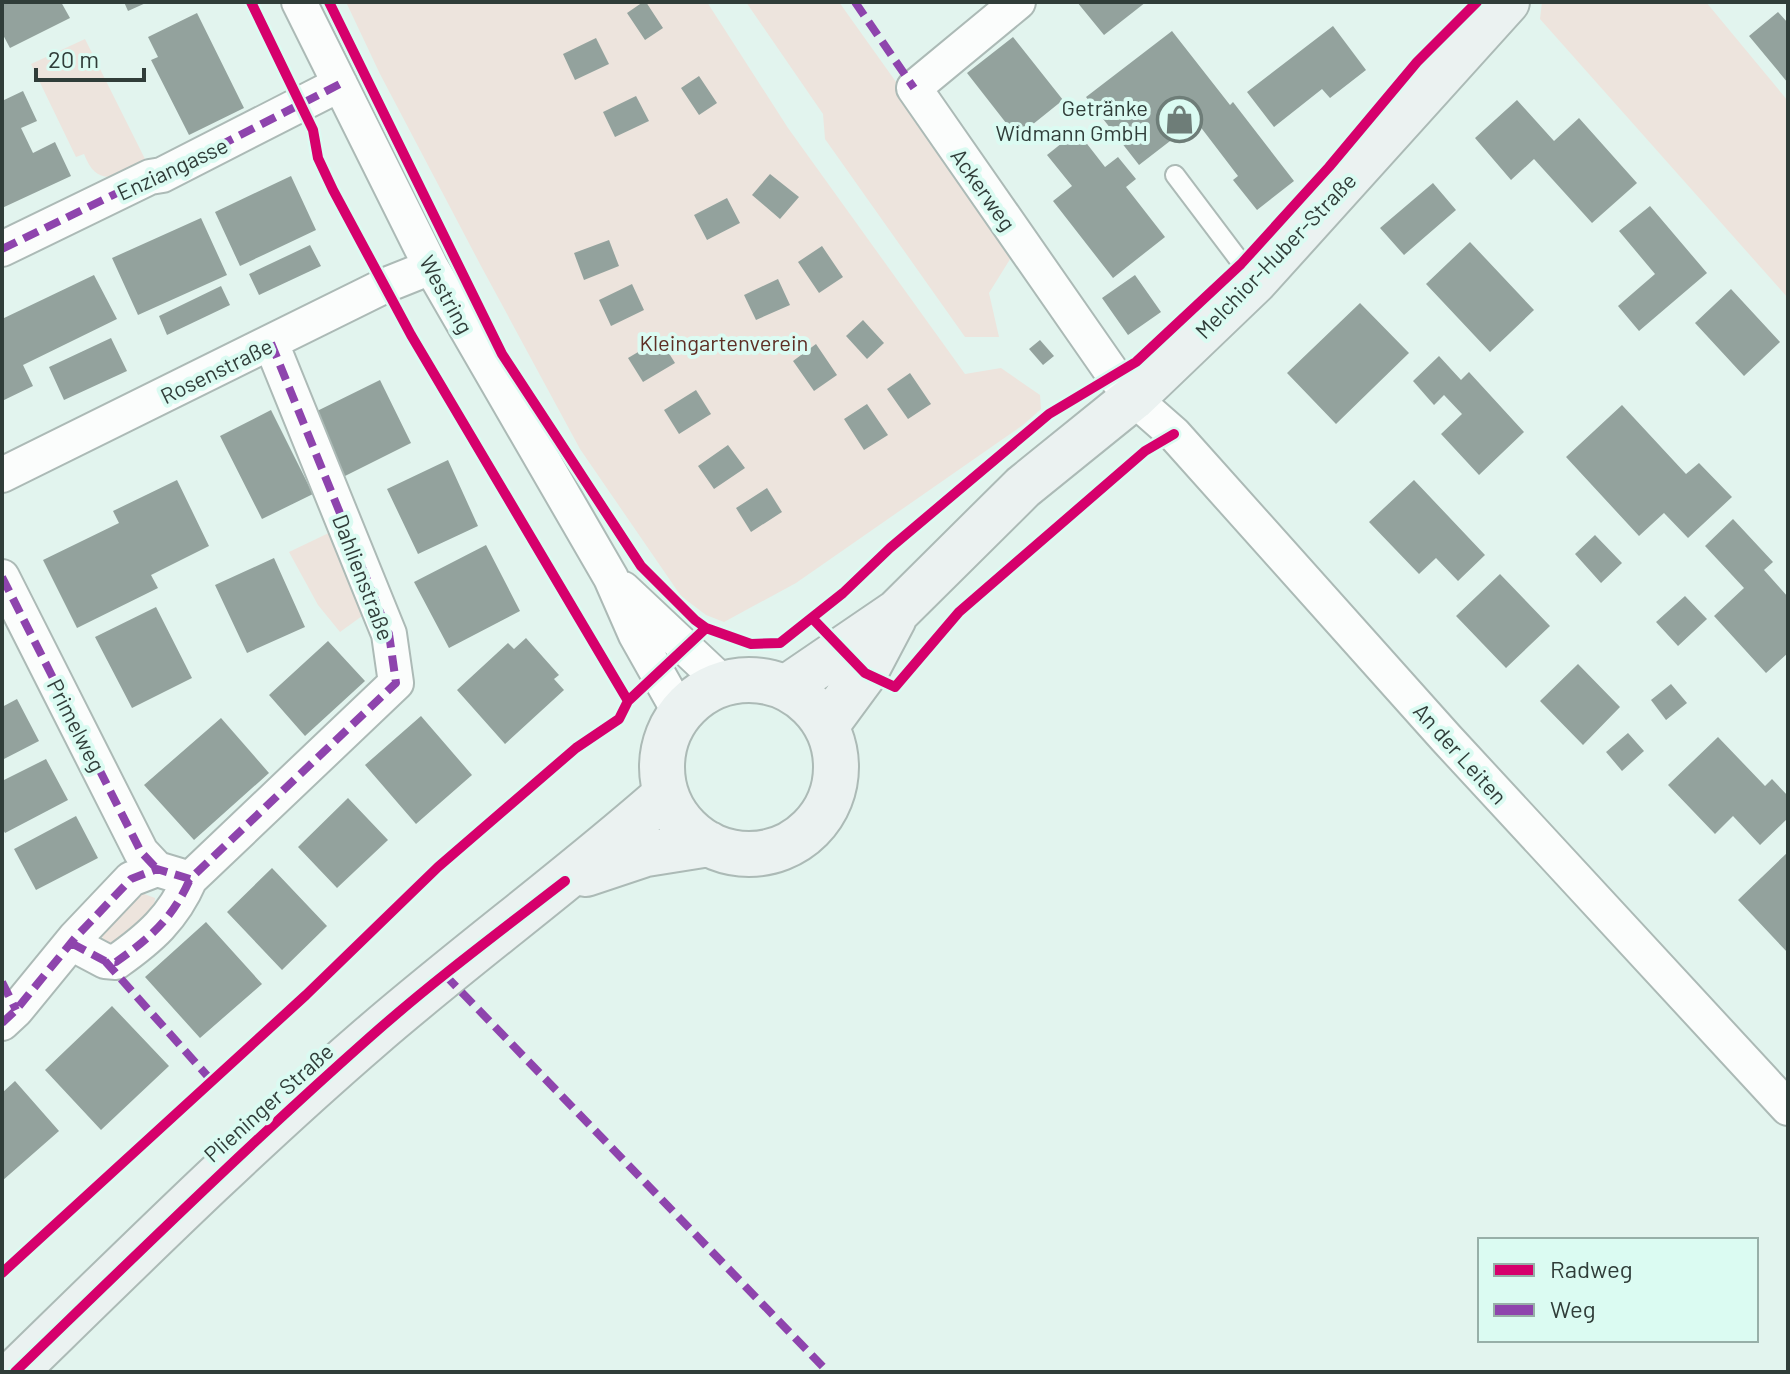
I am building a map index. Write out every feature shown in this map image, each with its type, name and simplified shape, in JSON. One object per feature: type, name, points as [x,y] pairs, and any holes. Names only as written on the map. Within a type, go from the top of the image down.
[{"type":"street","name":"Westring","points":[[299,2],[431,267],[611,578],[636,635],[680,713]]},
{"type":"street","name":"Ackerweg","points":[[1018,2],[914,88],[1113,374],[1133,398]]},
{"type":"street","name":"Melchior-Huber-Straße","points":[[897,612],[1023,487],[1133,398],[1255,281],[1507,2]]},
{"type":"street","name":"Enziangasse","points":[[2,249],[150,177],[162,175],[340,84]]},
{"type":"street","name":"Rosenstraße","points":[[2,475],[386,285],[431,267]]},
{"type":"street","name":"Dahlienstraße","points":[[71,943],[105,961],[116,962],[141,944],[179,905],[190,879],[396,683],[389,634],[271,343]]},
{"type":"street","name":"An der Leiten","points":[[1133,398],[1174,434],[1446,738],[1788,1108]]},
{"type":"street","name":"Primelweg","points":[[2,577],[141,852],[157,869]]},
{"type":"street","name":"Westring","points":[[611,578],[723,683]]},
{"type":"street","points":[[787,687],[897,612]]},
{"type":"street","points":[[826,726],[865,673],[897,612]]},
{"type":"street","name":"Plieninger Straße","points":[[745,679],[787,687],[806,700],[826,726],[836,757],[836,779],[830,801],[808,831],[793,843],[756,854],[737,854],[709,844],[683,824],[671,806],[661,764],[664,742],[680,713],[703,691],[745,679]]},
{"type":"street","name":"Plieninger Straße","points":[[15,1372],[306,1094],[445,975],[565,881],[666,794]]},
{"type":"street","name":"Plieninger Straße","points":[[565,881],[646,854],[709,844]]},
{"type":"street","points":[[7,1005],[131,879],[157,869],[190,879]]},
{"type":"lane","points":[[1175,175],[1255,281]]},
{"type":"green space","name":"Kleingartenverein","points":[[346,2],[707,2],[788,128],[965,374],[1001,368],[1040,395],[1041,409],[1023,425],[796,583],[724,622],[706,615],[681,596],[580,449],[380,74]]},
{"type":"green space","points":[[746,2],[839,2],[916,110],[1012,256],[989,293],[999,337],[965,337],[825,139],[823,114]]},
{"type":"green space","points":[[1542,2],[1706,2],[1788,101],[1788,298],[1540,19]]},
{"type":"green space","points":[[85,39],[146,161],[111,177],[96,173],[84,154],[76,157],[31,64]]},
{"type":"green space","points":[[335,530],[369,611],[340,632],[318,605],[289,552]]},
{"type":"green space","points":[[139,892],[155,898],[154,914],[107,951],[100,931]]},
{"type":"building","points":[[2,2],[61,2],[70,18],[10,48],[2,33]]},
{"type":"building","points":[[124,2],[148,2],[128,11]]},
{"type":"building","points":[[643,2],[663,28],[645,40],[627,13]]},
{"type":"building","points":[[1077,2],[1146,2],[1104,35]]},
{"type":"building","points":[[1778,12],[1788,23],[1788,83],[1749,36]]},
{"type":"building","points":[[197,13],[244,108],[189,135],[151,60],[158,57],[148,37]]},
{"type":"building","points":[[1333,26],[1366,70],[1330,98],[1322,89],[1274,127],[1247,92]]},
{"type":"building","points":[[1172,31],[1230,105],[1233,102],[1294,181],[1257,210],[1233,180],[1238,176],[1196,121],[1139,165],[1086,97]]},
{"type":"building","points":[[1013,37],[1063,100],[1017,137],[967,73]]},
{"type":"building","points":[[596,38],[609,64],[575,80],[563,54]]},
{"type":"building","points":[[699,76],[717,103],[699,115],[681,88]]},
{"type":"building","points":[[23,91],[37,121],[21,128],[33,153],[55,142],[71,176],[2,208],[2,101]]},
{"type":"building","points":[[636,96],[649,121],[615,137],[603,112]]},
{"type":"building","points":[[1517,100],[1554,141],[1579,118],[1637,183],[1592,223],[1534,159],[1511,180],[1475,138]]},
{"type":"building","points":[[1077,131],[1105,167],[1118,157],[1136,179],[1126,187],[1165,237],[1113,278],[1053,201],[1072,186],[1047,155]]},
{"type":"building","points":[[770,174],[799,197],[780,219],[752,195]]},
{"type":"building","points":[[291,176],[316,230],[240,266],[215,212]]},
{"type":"building","points":[[1433,183],[1456,210],[1404,255],[1380,228]]},
{"type":"building","points":[[727,198],[740,223],[707,240],[694,215]]},
{"type":"building","points":[[1650,206],[1707,273],[1639,331],[1618,306],[1655,274],[1619,231]]},
{"type":"building","points":[[201,218],[227,275],[138,315],[112,258]]},
{"type":"building","points":[[609,240],[619,266],[584,280],[574,253]]},
{"type":"building","points":[[1470,242],[1534,310],[1490,352],[1426,284]]},
{"type":"building","points":[[310,245],[321,266],[259,295],[249,274]]},
{"type":"building","points":[[822,246],[843,277],[819,293],[798,262]]},
{"type":"building","points":[[94,275],[117,319],[23,365],[33,386],[2,401],[2,319]]},
{"type":"building","points":[[1135,275],[1161,312],[1128,335],[1102,298]]},
{"type":"building","points":[[778,279],[790,305],[756,320],[744,295]]},
{"type":"building","points":[[632,284],[644,310],[611,326],[599,300]]},
{"type":"building","points":[[221,286],[230,305],[167,335],[159,316]]},
{"type":"building","points":[[1731,289],[1780,342],[1744,376],[1695,323]]},
{"type":"building","points":[[1360,303],[1409,353],[1336,424],[1287,373]]},
{"type":"building","points":[[863,320],[884,343],[867,359],[846,336]]},
{"type":"building","points":[[111,338],[127,371],[64,400],[49,367]]},
{"type":"building","points":[[660,339],[675,363],[643,382],[628,358]]},
{"type":"building","points":[[1040,340],[1054,356],[1043,365],[1029,349]]},
{"type":"building","points":[[816,344],[837,375],[814,391],[793,361]]},
{"type":"building","points":[[1439,356],[1461,380],[1469,372],[1524,432],[1479,475],[1441,434],[1462,414],[1444,395],[1434,405],[1413,381]]},
{"type":"building","points":[[910,373],[931,404],[908,419],[887,389]]},
{"type":"building","points":[[380,380],[411,443],[343,477],[311,414]]},
{"type":"building","points":[[696,390],[711,414],[679,434],[664,410]]},
{"type":"building","points":[[867,404],[888,435],[864,450],[844,419]]},
{"type":"building","points":[[1622,405],[1686,474],[1699,463],[1732,497],[1688,538],[1664,513],[1639,536],[1566,457]]},
{"type":"building","points":[[271,410],[313,494],[262,519],[220,436]]},
{"type":"building","points":[[728,445],[745,468],[714,489],[698,466]]},
{"type":"building","points":[[448,460],[478,526],[418,554],[387,489]]},
{"type":"building","points":[[177,480],[209,546],[151,575],[158,588],[77,628],[43,560],[119,523],[113,511]]},
{"type":"building","points":[[1414,480],[1485,555],[1458,581],[1436,558],[1419,574],[1369,522]]},
{"type":"building","points":[[767,488],[782,512],[751,532],[736,508]]},
{"type":"building","points":[[1733,519],[1773,562],[1764,570],[1788,597],[1788,653],[1766,673],[1714,616],[1744,588],[1705,546]]},
{"type":"building","points":[[1595,535],[1622,563],[1601,583],[1575,554]]},
{"type":"building","points":[[486,545],[520,611],[449,648],[414,582]]},
{"type":"building","points":[[274,558],[305,627],[247,653],[215,585]]},
{"type":"building","points":[[1500,574],[1550,626],[1506,668],[1456,616]]},
{"type":"building","points":[[1685,596],[1707,619],[1678,646],[1656,622]]},
{"type":"building","points":[[156,607],[192,678],[132,708],[95,637]]},
{"type":"building","points":[[526,638],[559,675],[554,679],[564,690],[505,744],[457,690],[508,643],[514,649]]},
{"type":"building","points":[[328,641],[365,681],[305,736],[269,695]]},
{"type":"building","points":[[1578,664],[1620,707],[1583,745],[1540,701]]},
{"type":"building","points":[[1671,684],[1687,703],[1666,720],[1651,700]]},
{"type":"building","points":[[17,699],[39,741],[2,760],[2,707]]},
{"type":"building","points":[[421,716],[472,775],[416,824],[365,765]]},
{"type":"building","points":[[221,718],[269,773],[194,840],[144,785]]},
{"type":"building","points":[[1628,733],[1644,751],[1622,771],[1606,752]]},
{"type":"building","points":[[1718,737],[1765,786],[1772,779],[1788,796],[1788,818],[1760,845],[1733,816],[1715,834],[1668,785]]},
{"type":"building","points":[[46,759],[68,800],[5,833],[2,828],[2,781]]},
{"type":"building","points":[[348,798],[388,840],[337,888],[298,847]]},
{"type":"building","points":[[76,816],[98,858],[36,890],[14,849]]},
{"type":"building","points":[[1788,852],[1788,953],[1738,900]]},
{"type":"building","points":[[272,868],[327,926],[282,970],[227,912]]},
{"type":"building","points":[[206,922],[262,984],[200,1038],[145,977]]},
{"type":"building","points":[[112,1006],[169,1066],[101,1130],[45,1070]]},
{"type":"building","points":[[15,1081],[59,1131],[2,1181],[2,1093]]},
{"type":"marked path","points":[[855,2],[914,88]]},
{"type":"marked path","points":[[2,249],[150,177],[162,175],[340,84]]},
{"type":"marked path","points":[[2,1023],[131,879],[157,869],[190,879],[396,683],[389,634],[271,343]]},
{"type":"marked path","points":[[2,577],[141,852],[157,869]]},
{"type":"marked path","points":[[71,943],[105,961],[116,962],[159,926],[176,905],[190,879]]},
{"type":"marked path","points":[[105,961],[211,1080]]},
{"type":"marked path","points":[[445,975],[828,1372]]},
{"type":"marked path","points":[[2,982],[16,1010]]},
{"type":"cycle path","points":[[251,2],[313,130],[318,158],[333,190],[411,335],[628,701]]},
{"type":"cycle path","points":[[329,2],[502,354],[641,566],[706,628]]},
{"type":"cycle path","points":[[2,1273],[306,995],[438,867],[576,748],[619,719],[628,701],[706,628],[751,644],[780,643],[843,593],[890,548],[1049,414],[1136,362],[1241,264],[1329,167],[1417,62],[1477,2]]},
{"type":"cycle path","points":[[812,618],[865,673],[895,687],[959,612],[1145,451],[1174,434]]},
{"type":"cycle path","points":[[15,1372],[235,1161],[370,1037],[565,881]]},
{"type":"place","name":"Getränke Widmann GmbH","points":[[1179,120]]}]
